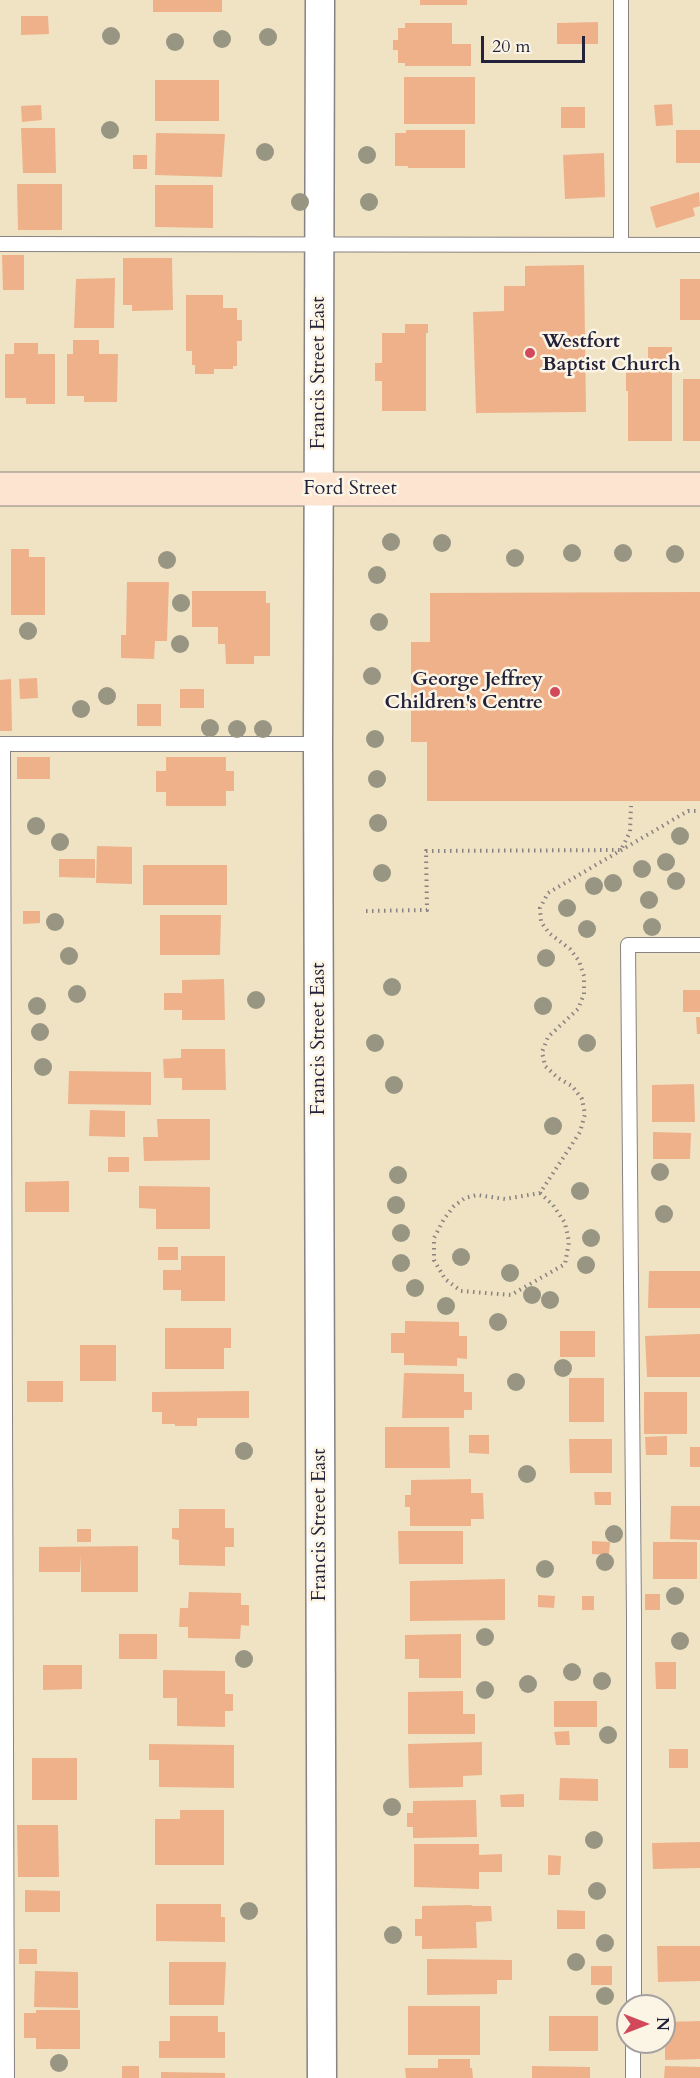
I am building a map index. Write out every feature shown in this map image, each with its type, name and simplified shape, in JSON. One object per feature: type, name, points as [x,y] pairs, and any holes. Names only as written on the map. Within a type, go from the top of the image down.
[{"type":"main road","name":"Ford Street","points":[[0,489],[700,489]]},
{"type":"street","name":"Francis Street East","points":[[320,0],[318,744],[322,2078]]},
{"type":"lane","points":[[621,0],[621,244]]},
{"type":"lane","points":[[0,244],[700,244]]},
{"type":"lane","points":[[7,2078],[2,744],[318,744]]},
{"type":"lane","points":[[633,1994],[634,1617],[628,945],[700,945]]},
{"type":"lane","points":[[633,2054],[633,2078]]},
{"type":"path","points":[[621,850],[630,832],[631,806]]},
{"type":"path","points":[[540,1193],[553,1205],[565,1223],[569,1242],[565,1264],[511,1294],[461,1291],[445,1279],[434,1260],[434,1238],[454,1206],[465,1198],[477,1195],[505,1199],[540,1193],[580,1132],[585,1114],[582,1099],[572,1086],[558,1078],[545,1066],[542,1052],[548,1037],[578,1008],[585,994],[585,976],[579,961],[570,949],[549,933],[541,922],[540,908],[548,893],[688,811],[700,811]]},
{"type":"path","points":[[366,912],[427,910],[426,851],[621,850]]},
{"type":"building","points":[[153,0],[222,0],[222,12],[153,12]]},
{"type":"building","points":[[420,0],[467,0],[467,5],[420,5]]},
{"type":"building","points":[[21,16],[48,16],[49,34],[21,35]]},
{"type":"building","points":[[598,22],[598,44],[557,44],[557,23]]},
{"type":"building","points":[[405,23],[452,23],[452,44],[471,44],[471,66],[405,66],[405,63],[398,63],[398,50],[393,50],[393,40],[398,40],[398,28],[405,28]]},
{"type":"building","points":[[404,77],[475,77],[475,124],[404,124]]},
{"type":"building","points":[[155,80],[219,80],[219,121],[155,121]]},
{"type":"building","points":[[672,104],[673,125],[656,126],[654,105]]},
{"type":"building","points":[[41,105],[42,120],[22,122],[21,106]]},
{"type":"building","points":[[561,107],[585,107],[585,128],[561,128]]},
{"type":"building","points":[[21,128],[55,128],[56,173],[23,173]]},
{"type":"building","points":[[406,130],[465,130],[465,168],[395,166],[395,133],[406,133]]},
{"type":"building","points":[[676,130],[700,130],[700,163],[676,163]]},
{"type":"building","points":[[156,133],[225,134],[222,177],[155,175]]},
{"type":"building","points":[[604,153],[605,197],[565,199],[563,155]]},
{"type":"building","points":[[133,155],[147,155],[147,169],[133,169]]},
{"type":"building","points":[[17,184],[62,184],[62,230],[18,230]]},
{"type":"building","points":[[155,185],[213,185],[213,228],[155,227]]},
{"type":"building","points":[[699,192],[700,206],[693,208],[695,216],[656,228],[650,207]]},
{"type":"building","points":[[2,255],[24,255],[24,290],[3,290]]},
{"type":"building","points":[[123,258],[172,258],[173,310],[132,311],[132,305],[123,305]]},
{"type":"building","name":"Westfort Baptist Church","points":[[584,265],[586,412],[476,413],[473,312],[504,311],[504,286],[525,286],[525,266]]},
{"type":"building","points":[[115,278],[114,328],[74,328],[76,279]]},
{"type":"building","points":[[680,279],[700,279],[700,320],[680,320]]},
{"type":"building","points":[[186,295],[223,295],[223,308],[237,308],[237,320],[242,320],[242,341],[237,341],[237,366],[233,366],[233,369],[214,369],[214,374],[195,374],[195,365],[192,365],[192,351],[186,351]]},
{"type":"building","points":[[405,324],[428,324],[426,411],[382,411],[382,381],[375,381],[375,363],[382,363],[382,333],[405,333]]},
{"type":"building","points":[[73,340],[99,340],[99,354],[118,354],[117,402],[84,402],[84,396],[67,396],[67,354],[73,354]]},
{"type":"building","points":[[14,343],[38,343],[38,354],[55,354],[55,404],[26,404],[26,398],[5,398],[5,354],[14,354]]},
{"type":"building","points":[[648,347],[672,347],[672,441],[628,441],[626,365],[648,366]]},
{"type":"building","points":[[683,379],[700,379],[700,441],[683,441]]},
{"type":"building","points":[[11,549],[29,549],[29,557],[45,557],[45,615],[11,615]]},
{"type":"building","points":[[127,582],[169,582],[167,641],[155,641],[154,659],[121,658],[121,635],[126,635]]},
{"type":"building","points":[[192,591],[266,591],[266,603],[270,603],[270,656],[254,656],[254,664],[226,664],[225,644],[218,644],[218,627],[192,627]]},
{"type":"building","name":"George Jeffrey Children's Centre","points":[[700,592],[700,801],[427,801],[427,742],[411,742],[411,642],[430,642],[430,593]]},
{"type":"building","points":[[37,678],[38,698],[20,699],[19,679]]},
{"type":"building","points":[[11,679],[12,731],[0,731],[0,680]]},
{"type":"building","points":[[180,689],[204,689],[204,708],[180,708]]},
{"type":"building","points":[[137,704],[161,704],[161,726],[137,726]]},
{"type":"building","points":[[17,757],[50,757],[50,779],[17,779]]},
{"type":"building","points":[[166,757],[226,757],[226,771],[234,771],[234,791],[226,791],[226,806],[166,806],[166,792],[156,792],[156,771],[166,771]]},
{"type":"building","points":[[97,846],[132,847],[132,884],[96,883]]},
{"type":"building","points":[[59,859],[95,859],[95,878],[59,877]]},
{"type":"building","points":[[143,865],[227,865],[227,905],[143,905]]},
{"type":"building","points":[[23,911],[40,911],[40,923],[23,924]]},
{"type":"building","points":[[160,915],[221,915],[220,955],[160,955]]},
{"type":"building","points":[[224,979],[225,1020],[182,1020],[182,1010],[164,1010],[164,993],[182,993],[182,980]]},
{"type":"building","points":[[683,990],[700,990],[700,1012],[683,1012]]},
{"type":"building","points":[[696,1017],[700,1017],[700,1034],[697,1034]]},
{"type":"building","points":[[181,1049],[225,1049],[226,1090],[182,1090],[182,1078],[164,1078],[163,1059],[181,1058]]},
{"type":"building","points":[[69,1071],[151,1072],[151,1105],[68,1104]]},
{"type":"building","points":[[694,1084],[695,1122],[652,1122],[652,1085]]},
{"type":"building","points":[[90,1110],[125,1111],[125,1137],[89,1136]]},
{"type":"building","points":[[157,1119],[210,1119],[210,1160],[144,1161],[143,1137],[158,1137]]},
{"type":"building","points":[[653,1132],[691,1133],[690,1159],[653,1159]]},
{"type":"building","points":[[108,1157],[129,1157],[129,1172],[108,1172]]},
{"type":"building","points":[[69,1181],[69,1212],[25,1212],[25,1182]]},
{"type":"building","points":[[139,1186],[210,1187],[210,1229],[156,1229],[156,1209],[139,1208]]},
{"type":"building","points":[[158,1247],[178,1247],[178,1260],[158,1260]]},
{"type":"building","points":[[181,1256],[225,1256],[225,1301],[181,1301],[181,1290],[163,1290],[163,1270],[181,1270]]},
{"type":"building","points":[[649,1271],[700,1271],[700,1308],[648,1308]]},
{"type":"building","points":[[405,1321],[459,1322],[459,1336],[467,1336],[467,1359],[457,1358],[457,1366],[404,1365],[404,1353],[391,1353],[391,1333],[405,1333]]},
{"type":"building","points":[[165,1328],[231,1328],[231,1348],[224,1348],[224,1369],[165,1369]]},
{"type":"building","points":[[560,1331],[595,1331],[595,1357],[560,1357]]},
{"type":"building","points":[[700,1334],[700,1377],[647,1377],[645,1336]]},
{"type":"building","points":[[80,1345],[116,1345],[116,1381],[80,1381]]},
{"type":"building","points":[[404,1373],[464,1374],[464,1392],[472,1392],[472,1410],[464,1410],[464,1418],[402,1418]]},
{"type":"building","points":[[569,1378],[604,1378],[604,1422],[569,1422]]},
{"type":"building","points":[[27,1381],[63,1381],[63,1402],[27,1402]]},
{"type":"building","points":[[249,1391],[249,1418],[197,1418],[197,1426],[175,1426],[175,1424],[162,1424],[162,1412],[152,1412],[152,1392]]},
{"type":"building","points":[[644,1392],[687,1392],[687,1434],[644,1434]]},
{"type":"building","points":[[385,1427],[449,1427],[450,1468],[385,1468]]},
{"type":"building","points":[[469,1435],[489,1435],[489,1454],[469,1453]]},
{"type":"building","points":[[667,1436],[667,1455],[646,1455],[645,1437]]},
{"type":"building","points":[[569,1439],[612,1439],[612,1473],[570,1473]]},
{"type":"building","points":[[690,1447],[700,1447],[700,1467],[690,1467]]},
{"type":"building","points":[[471,1479],[471,1493],[483,1493],[484,1519],[471,1519],[471,1526],[410,1526],[410,1507],[405,1507],[405,1495],[411,1495],[411,1480]]},
{"type":"building","points":[[594,1492],[611,1492],[611,1505],[595,1505]]},
{"type":"building","points":[[671,1506],[700,1506],[700,1540],[670,1539]]},
{"type":"building","points":[[179,1509],[225,1509],[225,1528],[234,1528],[234,1547],[225,1547],[225,1566],[179,1565],[179,1540],[172,1539],[172,1528],[179,1528]]},
{"type":"building","points":[[77,1529],[91,1529],[91,1542],[77,1542]]},
{"type":"building","points":[[398,1531],[463,1531],[463,1564],[399,1564]]},
{"type":"building","points":[[592,1541],[610,1542],[609,1555],[592,1554]]},
{"type":"building","points":[[653,1542],[697,1542],[697,1579],[653,1579]]},
{"type":"building","points":[[138,1546],[138,1592],[81,1592],[81,1555],[80,1572],[39,1572],[39,1547]]},
{"type":"building","points":[[505,1579],[505,1620],[410,1621],[410,1581]]},
{"type":"building","points":[[189,1592],[241,1593],[241,1605],[249,1605],[249,1626],[241,1625],[240,1639],[188,1638],[188,1627],[179,1627],[180,1608],[188,1608]]},
{"type":"building","points":[[645,1594],[660,1594],[660,1610],[645,1610]]},
{"type":"building","points":[[538,1595],[555,1596],[554,1608],[538,1607]]},
{"type":"building","points":[[582,1596],[594,1596],[594,1610],[582,1610]]},
{"type":"building","points":[[119,1634],[157,1634],[157,1659],[119,1659]]},
{"type":"building","points":[[461,1634],[461,1678],[419,1678],[419,1659],[405,1659],[405,1635]]},
{"type":"building","points":[[655,1662],[676,1662],[676,1689],[656,1689]]},
{"type":"building","points":[[43,1665],[82,1665],[82,1689],[43,1690]]},
{"type":"building","points":[[163,1670],[225,1671],[225,1694],[233,1694],[233,1711],[225,1711],[225,1727],[177,1726],[177,1698],[163,1698]]},
{"type":"building","points":[[463,1691],[463,1714],[475,1714],[475,1734],[408,1734],[408,1692]]},
{"type":"building","points":[[554,1701],[597,1701],[597,1727],[554,1727]]},
{"type":"building","points":[[569,1731],[570,1745],[556,1745],[554,1732]]},
{"type":"building","points":[[482,1742],[482,1775],[463,1776],[463,1787],[409,1788],[408,1744]]},
{"type":"building","points":[[149,1744],[234,1745],[234,1788],[159,1787],[159,1760],[149,1760]]},
{"type":"building","points":[[669,1749],[688,1749],[688,1768],[669,1768]]},
{"type":"building","points":[[32,1758],[77,1758],[77,1800],[32,1800]]},
{"type":"building","points":[[560,1778],[598,1779],[598,1801],[559,1800]]},
{"type":"building","points":[[524,1794],[524,1807],[501,1807],[500,1795]]},
{"type":"building","points":[[476,1800],[477,1837],[413,1838],[413,1827],[407,1827],[407,1813],[413,1813],[413,1801]]},
{"type":"building","points":[[180,1810],[224,1810],[224,1865],[155,1865],[155,1819],[180,1819]]},
{"type":"building","points":[[17,1825],[58,1825],[59,1877],[18,1877]]},
{"type":"building","points":[[700,1842],[700,1868],[653,1869],[652,1843]]},
{"type":"building","points":[[414,1844],[479,1844],[479,1855],[502,1854],[502,1872],[479,1872],[479,1889],[414,1887]]},
{"type":"building","points":[[548,1855],[561,1856],[560,1875],[548,1875]]},
{"type":"building","points":[[25,1890],[60,1891],[60,1912],[25,1912]]},
{"type":"building","points":[[156,1904],[221,1904],[221,1917],[225,1917],[225,1942],[156,1941]]},
{"type":"building","points":[[422,1906],[491,1906],[492,1921],[476,1922],[477,1948],[422,1949],[422,1936],[415,1936],[415,1919],[422,1919]]},
{"type":"building","points":[[557,1910],[585,1911],[585,1929],[557,1929]]},
{"type":"building","points":[[657,1946],[700,1946],[700,1981],[658,1982]]},
{"type":"building","points":[[19,1949],[37,1949],[37,1964],[19,1964]]},
{"type":"building","points":[[427,1959],[512,1960],[512,1980],[497,1980],[497,1994],[427,1995]]},
{"type":"building","points":[[169,1962],[226,1962],[224,2005],[169,2005]]},
{"type":"building","points":[[591,1966],[612,1966],[612,1985],[591,1985]]},
{"type":"building","points":[[35,1971],[78,1972],[78,2008],[34,2007]]},
{"type":"building","points":[[408,2006],[480,2006],[480,2055],[408,2055]]},
{"type":"building","points":[[36,2010],[80,2010],[80,2049],[36,2049],[36,2038],[24,2038],[24,2013],[36,2013]]},
{"type":"building","points":[[170,2016],[218,2016],[218,2032],[225,2032],[225,2058],[159,2058],[159,2041],[170,2041]]},
{"type":"building","points":[[549,2016],[598,2016],[598,2051],[549,2051]]},
{"type":"building","points":[[700,2021],[700,2059],[665,2060],[665,2054],[676,2054],[676,2022]]},
{"type":"building","points":[[438,2059],[470,2059],[473,2078],[406,2078],[405,2068],[438,2068]]},
{"type":"building","points":[[122,2066],[139,2066],[139,2078],[122,2078]]},
{"type":"building","points":[[532,2066],[590,2067],[590,2078],[532,2078]]},
{"type":"building","points":[[665,2066],[700,2067],[700,2078],[664,2078]]},
{"type":"building","points":[[161,2072],[225,2073],[225,2078],[161,2078]]},
{"type":"place","name":"Westfort Baptist Church","points":[[530,353]]},
{"type":"place","name":"George Jeffrey Children's Centre","points":[[555,692]]}]
